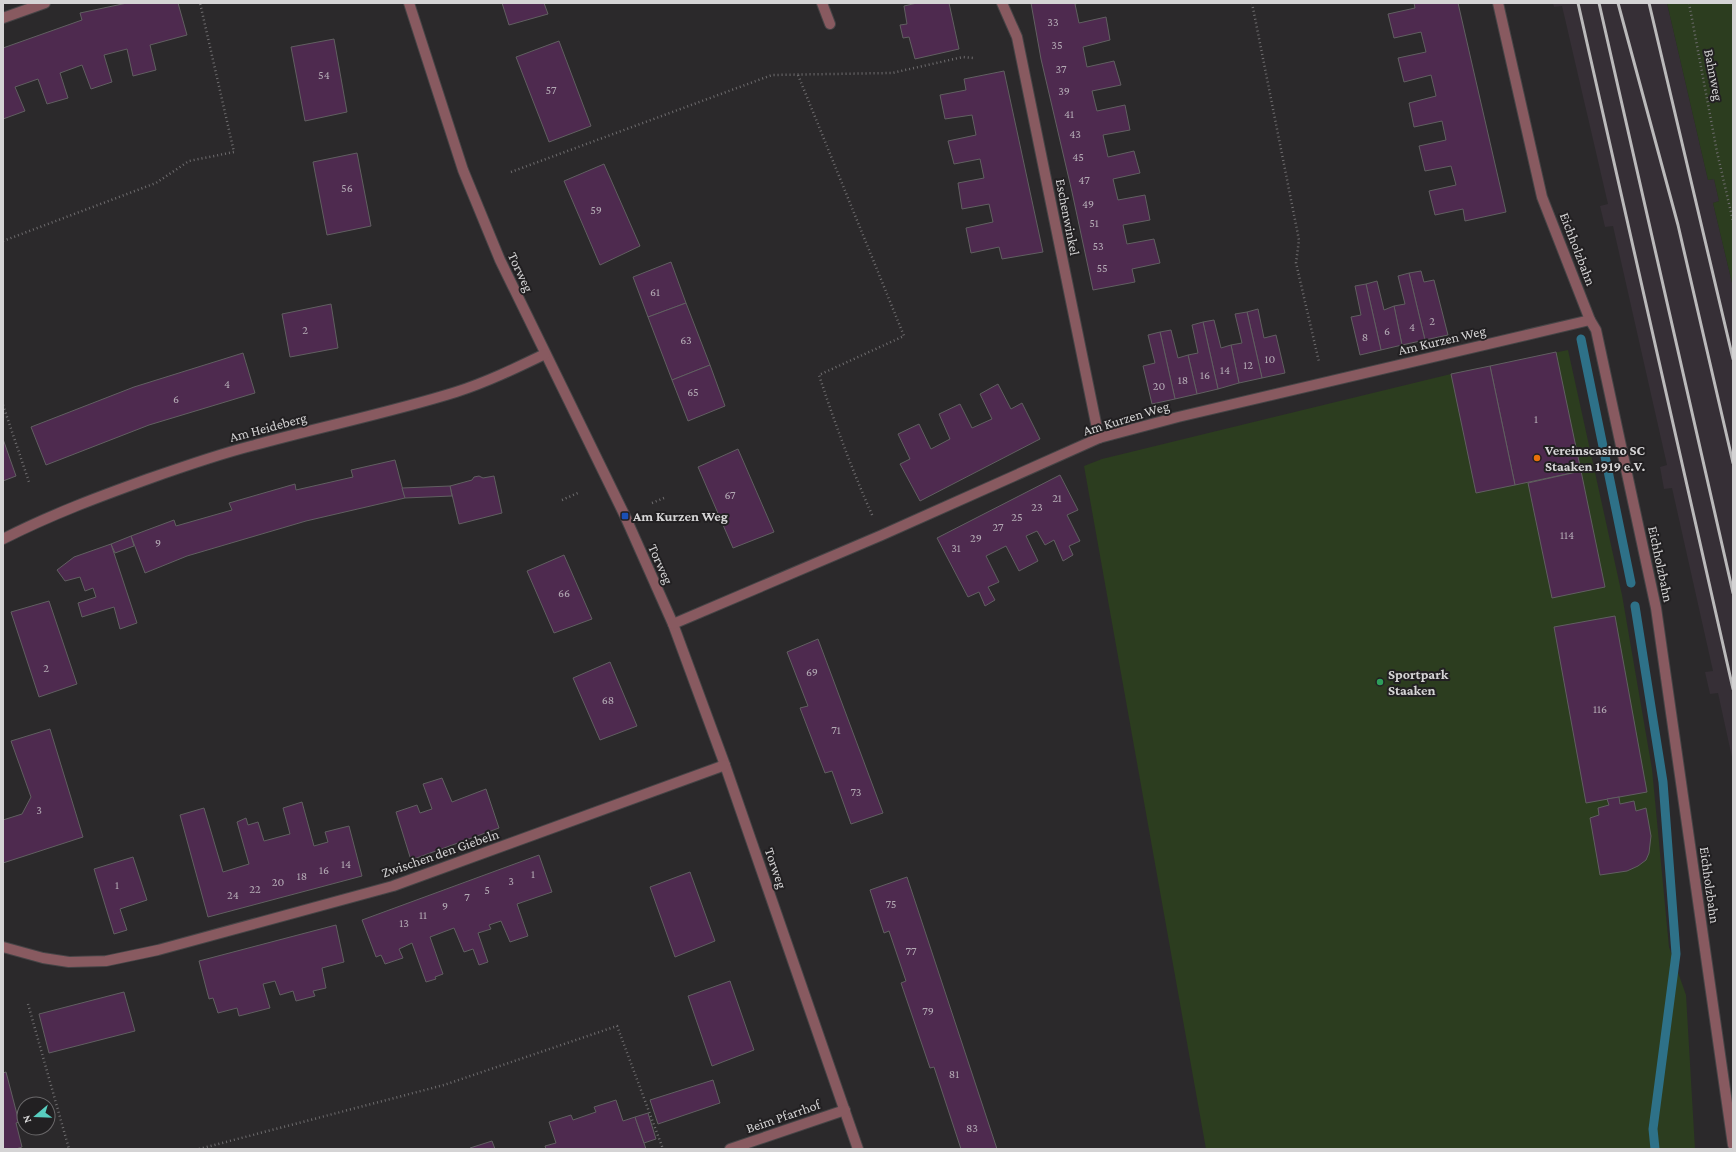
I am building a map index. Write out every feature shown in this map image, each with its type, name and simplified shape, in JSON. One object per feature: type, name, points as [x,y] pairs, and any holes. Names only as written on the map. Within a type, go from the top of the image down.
[{"type":"street","points":[[3,18],[45,3]]},
{"type":"street","name":"Torweg","points":[[409,3],[463,170],[500,260],[625,516],[673,624],[725,765],[858,1149]]},
{"type":"street","points":[[822,3],[830,24]]},
{"type":"street","name":"Eschenwinkel","points":[[1002,3],[1017,37],[1099,438]]},
{"type":"street","name":"Eichholzbahn","points":[[1498,3],[1542,197],[1590,320],[1596,330],[1656,608],[1733,1145]]},
{"type":"street","name":"Am Kurzen Weg","points":[[673,624],[882,535],[1099,438],[1178,417],[1590,320]]},
{"type":"street","name":"Am Heideberg","points":[[3,539],[42,519],[192,464],[251,446],[456,392],[504,374],[545,354]]},
{"type":"street","name":"Zwischen den Giebeln","points":[[3,947],[44,958],[69,962],[106,961],[158,950],[393,886],[725,765]]},
{"type":"street","name":"Beim Pfarrhof","points":[[730,1149],[845,1110]]},
{"type":"path","points":[[3,241],[156,183],[189,161],[234,152],[200,3]]},
{"type":"path","points":[[1252,3],[1299,240],[1296,263],[1324,382]]},
{"type":"path","name":"Bahnweg","points":[[1690,3],[1717,152],[1733,221]]},
{"type":"path","points":[[511,172],[772,75],[892,73],[963,57],[974,58]]},
{"type":"path","points":[[798,75],[904,336],[819,375],[854,475],[882,535]]},
{"type":"path","points":[[3,405],[29,482]]},
{"type":"path","points":[[562,500],[580,492]]},
{"type":"path","points":[[652,503],[664,498]]},
{"type":"path","points":[[28,1004],[68,1149]]},
{"type":"path","points":[[199,1149],[444,1085],[617,1026],[663,1149]]},
{"type":"shaded area","points":[[1553,3],[1667,3],[1708,180],[1714,179],[1719,201],[1713,203],[1733,287],[1733,762],[1718,693],[1710,694],[1705,672],[1713,671],[1672,488],[1664,489],[1660,467],[1667,465],[1613,226],[1605,227],[1600,206],[1608,204],[1562,6],[1554,7]]},
{"type":"green space","points":[[1667,3],[1733,3],[1733,287],[1713,203],[1719,201],[1714,179],[1708,180]]},
{"type":"green space","name":"Sportpark Staaken","points":[[1568,350],[1622,595],[1652,769],[1669,947],[1686,995],[1695,1149],[1206,1149],[1084,466],[1102,459],[1451,374]]},
{"type":"building","points":[[127,3],[178,3],[187,35],[150,45],[156,70],[133,76],[127,49],[104,55],[112,82],[91,89],[82,65],[60,73],[68,98],[47,104],[38,79],[15,87],[25,111],[3,119],[3,48],[82,20],[80,13]]},
{"type":"building","points":[[502,3],[544,3],[548,14],[509,25]]},
{"type":"building","points":[[917,3],[949,3],[959,49],[915,59],[909,37],[903,38],[900,25],[907,24],[904,6]]},
{"type":"building","points":[[1031,3],[1079,3],[1075,4],[1079,23],[1106,17],[1110,40],[1083,47],[1087,67],[1114,61],[1121,85],[1092,91],[1097,111],[1125,105],[1130,130],[1103,135],[1108,157],[1134,151],[1140,173],[1113,179],[1118,200],[1145,195],[1150,220],[1123,225],[1127,244],[1154,239],[1160,263],[1132,269],[1135,282],[1093,290],[1041,59]]},
{"type":"building","points":[[1414,3],[1458,3],[1506,212],[1465,221],[1463,209],[1435,215],[1429,191],[1456,185],[1451,166],[1425,171],[1419,146],[1446,140],[1442,121],[1414,127],[1409,103],[1436,96],[1431,75],[1404,82],[1398,58],[1426,52],[1421,32],[1394,38],[1388,14],[1415,8]]},
{"type":"building","points":[[334,39],[347,112],[305,121],[291,47]]},
{"type":"building","points":[[559,41],[591,126],[549,142],[516,57]]},
{"type":"building","points":[[1004,71],[1043,252],[1002,259],[999,247],[971,253],[966,228],[993,222],[989,204],[962,209],[958,183],[984,178],[980,159],[954,164],[948,141],[976,135],[972,115],[945,119],[940,95],[966,90],[964,79]]},
{"type":"building","points":[[357,153],[371,226],[327,235],[313,162]]},
{"type":"building","points":[[604,164],[640,246],[600,265],[564,181]]},
{"type":"building","points":[[671,262],[686,303],[648,317],[633,277]]},
{"type":"building","points":[[1421,271],[1424,282],[1434,280],[1448,335],[1425,340],[1409,273]]},
{"type":"building","points":[[1409,273],[1425,340],[1402,345],[1394,306],[1405,304],[1398,276]]},
{"type":"building","points":[[1377,281],[1384,310],[1394,306],[1402,345],[1381,350],[1366,284]]},
{"type":"building","points":[[1366,284],[1381,350],[1360,355],[1351,317],[1361,315],[1355,286]]},
{"type":"building","points":[[686,303],[710,365],[672,380],[648,317]]},
{"type":"building","points":[[331,304],[338,348],[290,357],[282,314]]},
{"type":"building","points":[[1258,309],[1264,338],[1276,335],[1285,373],[1262,378],[1247,312]]},
{"type":"building","points":[[1247,312],[1262,378],[1239,383],[1231,345],[1242,343],[1235,314]]},
{"type":"building","points":[[1214,320],[1221,348],[1231,345],[1239,383],[1218,389],[1203,322]]},
{"type":"building","points":[[1203,322],[1218,389],[1197,394],[1188,355],[1198,353],[1192,325]]},
{"type":"building","points":[[1171,330],[1178,358],[1188,355],[1197,394],[1175,399],[1160,332]]},
{"type":"building","points":[[1160,332],[1175,399],[1152,404],[1143,366],[1155,363],[1148,335]]},
{"type":"building","points":[[1556,352],[1581,471],[1515,485],[1490,366]]},
{"type":"building","points":[[243,353],[255,393],[149,425],[46,465],[31,427],[134,387]]},
{"type":"building","points":[[710,365],[725,406],[688,421],[672,380]]},
{"type":"building","points":[[1490,366],[1515,485],[1476,493],[1451,374]]},
{"type":"building","points":[[998,384],[1011,409],[1022,403],[1040,439],[920,501],[900,464],[910,459],[898,434],[919,424],[931,449],[950,439],[939,414],[960,404],[972,428],[992,419],[980,394]]},
{"type":"building","points":[[3,439],[16,476],[3,481]]},
{"type":"building","points":[[738,449],[774,532],[733,548],[698,467]]},
{"type":"building","points":[[395,460],[405,498],[306,521],[187,556],[145,573],[131,536],[174,520],[176,526],[232,510],[229,503],[295,484],[296,490],[353,477],[351,470]]},
{"type":"building","points":[[1581,471],[1605,587],[1552,598],[1528,483]]},
{"type":"building","points":[[1060,475],[1078,510],[1067,515],[1080,541],[1069,546],[1073,555],[1063,561],[1054,540],[1045,545],[1037,531],[1026,536],[1038,561],[1019,571],[1006,546],[986,556],[999,582],[988,587],[995,600],[985,606],[979,592],[968,597],[937,538]]},
{"type":"building","points":[[479,476],[483,478],[494,476],[502,513],[459,524],[450,486],[472,480],[474,477]]},
{"type":"building","points":[[450,486],[452,496],[405,498],[402,488]]},
{"type":"building","points":[[131,536],[134,546],[115,553],[111,544]]},
{"type":"building","points":[[111,544],[137,623],[120,629],[114,607],[82,617],[78,603],[96,597],[93,588],[85,591],[80,577],[65,581],[57,570],[74,557]]},
{"type":"building","points":[[564,555],[592,619],[554,633],[527,571]]},
{"type":"building","points":[[49,601],[77,684],[39,697],[11,612]]},
{"type":"building","points":[[1615,616],[1647,792],[1586,803],[1554,627]]},
{"type":"building","points":[[818,639],[883,813],[851,824],[832,771],[825,773],[800,708],[808,706],[787,652]]},
{"type":"building","points":[[610,662],[637,726],[600,740],[573,678]]},
{"type":"building","points":[[50,729],[83,837],[3,863],[3,820],[22,814],[31,797],[11,741]]},
{"type":"building","points":[[442,778],[452,802],[486,789],[499,828],[411,860],[396,812],[417,805],[420,813],[432,809],[423,784]]},
{"type":"building","points":[[1619,797],[1620,804],[1634,801],[1636,811],[1646,808],[1651,836],[1649,853],[1646,860],[1627,871],[1600,875],[1590,818],[1599,815],[1598,808],[1609,805],[1607,799]]},
{"type":"building","points":[[302,802],[314,846],[328,842],[325,832],[349,826],[362,876],[208,917],[180,815],[204,808],[223,872],[249,864],[237,822],[246,818],[248,825],[258,822],[264,841],[290,834],[283,808]]},
{"type":"building","points":[[539,855],[552,892],[517,904],[528,936],[510,942],[501,921],[489,925],[491,929],[478,933],[488,962],[479,965],[473,949],[464,952],[454,928],[430,937],[443,974],[435,977],[436,979],[426,982],[412,943],[399,949],[403,958],[385,964],[381,955],[376,957],[362,920]]},
{"type":"building","points":[[133,857],[147,900],[120,909],[127,930],[114,934],[94,869]]},
{"type":"building","points":[[690,872],[715,941],[675,957],[650,887]]},
{"type":"building","points":[[907,877],[997,1149],[961,1149],[934,1067],[930,1068],[901,983],[906,981],[889,931],[884,933],[870,890]]},
{"type":"building","points":[[336,925],[344,962],[322,968],[326,988],[313,991],[315,996],[296,1001],[293,991],[280,995],[275,981],[263,984],[270,1008],[239,1016],[237,1008],[218,1013],[213,998],[209,999],[199,961]]},
{"type":"building","points":[[730,981],[754,1050],[712,1066],[688,996]]},
{"type":"building","points":[[124,992],[135,1031],[49,1053],[39,1014]]},
{"type":"building","points":[[6,1072],[16,1110],[16,1136],[19,1136],[22,1147],[16,1149],[3,1149],[3,1073]]},
{"type":"building","points":[[713,1080],[720,1103],[658,1124],[650,1100]]},
{"type":"building","points":[[616,1100],[623,1121],[635,1117],[646,1149],[546,1149],[545,1146],[556,1143],[549,1122],[571,1115],[573,1120],[596,1112],[594,1107]]},
{"type":"building","points":[[648,1113],[656,1139],[644,1143],[635,1117]]},
{"type":"building","points":[[492,1141],[495,1149],[470,1149],[470,1148]]},
{"type":"waterway","points":[[1581,339],[1631,583]]},
{"type":"waterway","points":[[1635,606],[1663,782],[1676,954],[1653,1129],[1655,1149]]},
{"type":"railway","points":[[1578,3],[1733,689]]},
{"type":"railway","points":[[1599,3],[1733,593]]},
{"type":"railway","points":[[1618,3],[1678,225],[1733,463]]},
{"type":"railway","points":[[1649,3],[1733,359]]},
{"type":"place","name":"Vereinscasino SC Staaken 1919 e.V.","points":[[1537,458]]},
{"type":"place","name":"Am Kurzen Weg","points":[[625,516]]},
{"type":"place","name":"Sportpark Staaken","points":[[1380,682]]}]
